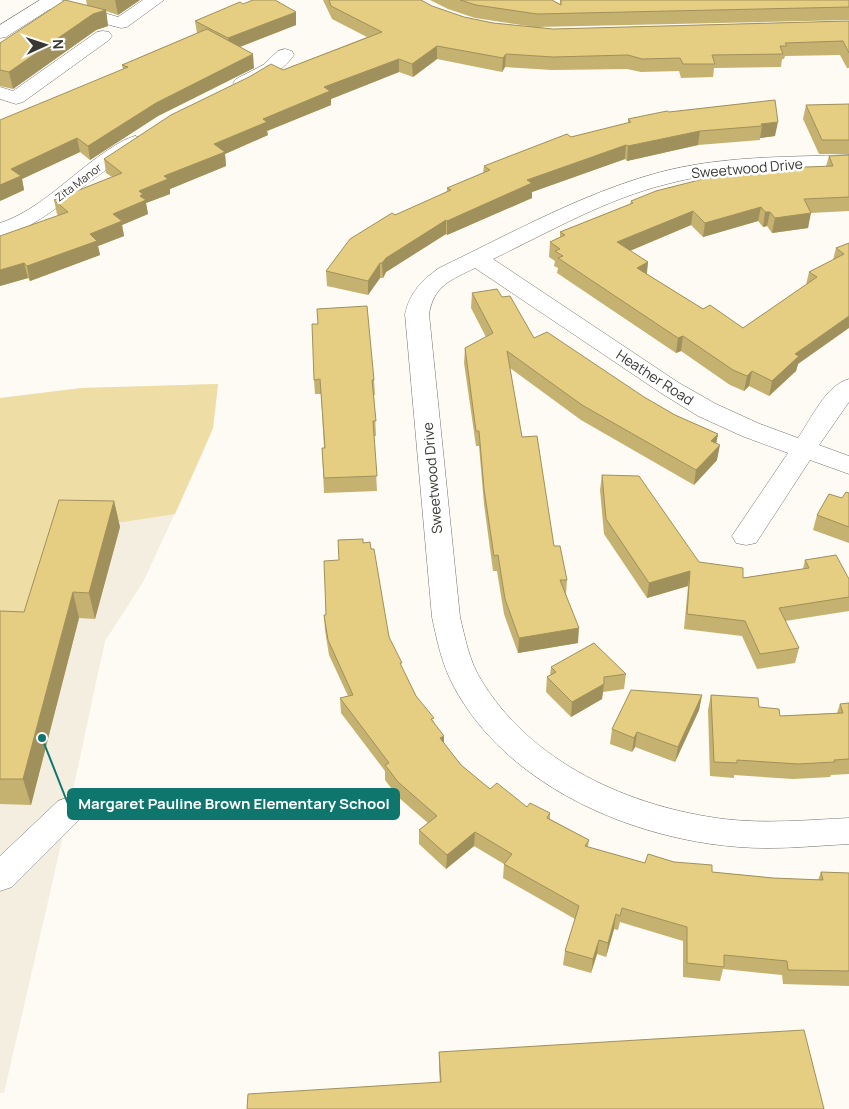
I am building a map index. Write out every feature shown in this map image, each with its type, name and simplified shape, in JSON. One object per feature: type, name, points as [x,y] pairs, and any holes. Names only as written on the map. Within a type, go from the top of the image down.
[{"type":"street","points":[[0,34],[50,1],[121,23],[155,0]]},
{"type":"street","points":[[0,93],[16,98],[103,36]]},
{"type":"street","points":[[227,91],[270,70],[285,55]]},
{"type":"street","name":"Zita Manor","points":[[0,230],[11,227],[33,216],[94,170],[152,131]]},
{"type":"street","name":"Sweetwood Drive","points":[[849,161],[750,164],[662,178],[601,200],[447,273],[431,284],[420,298],[417,314],[446,617],[453,652],[468,684],[489,716],[520,748],[553,772],[588,792],[631,811],[680,825],[726,832],[770,834],[849,831]]},
{"type":"street","name":"Heather Road","points":[[477,259],[670,388],[700,405],[751,430],[849,465]]},
{"type":"street","points":[[746,536],[836,401],[849,387]]},
{"type":"street","points":[[0,877],[69,810]]},
{"type":"shaded area","points":[[218,384],[213,428],[202,455],[143,582],[105,641],[63,836],[4,1093],[0,1093],[0,398],[82,388]]},
{"type":"shaded area","points":[[218,384],[213,428],[175,514],[123,522],[59,521],[27,616],[0,619],[0,398],[82,388]]},
{"type":"building","points":[[65,0],[106,10],[93,14],[9,72],[0,70],[0,43]]},
{"type":"building","points":[[253,0],[275,0],[296,12],[228,38],[195,21],[240,2],[243,4]]},
{"type":"building","points":[[329,0],[421,0],[432,6],[464,17],[493,23],[553,29],[849,21],[849,53],[843,41],[785,43],[787,46],[780,46],[783,54],[712,55],[715,64],[683,64],[680,58],[642,59],[628,55],[553,57],[506,54],[503,58],[437,46],[412,64],[399,59],[324,87],[330,91],[263,119],[267,122],[214,144],[225,152],[164,176],[168,179],[139,191],[143,194],[140,196],[146,200],[113,214],[122,221],[90,234],[97,241],[27,266],[24,263],[0,270],[0,236],[68,212],[54,200],[122,173],[104,159],[171,115],[249,77],[271,64],[283,70],[382,32],[331,6]]},
{"type":"building","points":[[460,0],[552,0],[561,5],[561,0],[849,0],[849,7],[537,14],[476,5]]},
{"type":"building","points":[[207,29],[253,54],[156,103],[88,146],[77,138],[11,169],[21,176],[0,185],[0,120],[128,67],[122,65]]},
{"type":"building","points":[[775,100],[778,122],[761,124],[762,126],[700,131],[626,145],[527,180],[532,183],[446,220],[386,258],[380,263],[368,281],[326,271],[350,239],[392,213],[395,215],[451,190],[447,188],[490,170],[484,166],[567,134],[571,137],[631,122],[628,119],[667,111]]},
{"type":"building","points":[[849,104],[849,140],[822,140],[806,105]]},
{"type":"building","points":[[849,155],[849,197],[804,199],[811,213],[775,218],[770,212],[765,212],[761,207],[705,223],[693,211],[617,242],[648,262],[637,268],[703,309],[710,305],[743,328],[817,277],[809,272],[844,254],[836,248],[849,243],[849,316],[795,354],[799,356],[772,381],[752,371],[747,376],[733,370],[683,336],[678,338],[558,258],[563,256],[555,251],[560,249],[550,242],[565,235],[560,232],[633,203],[631,201],[656,191],[703,179],[778,168],[833,166],[829,156]]},
{"type":"building","points":[[497,289],[502,297],[510,296],[534,338],[547,332],[644,397],[675,415],[718,434],[711,441],[720,445],[696,470],[582,405],[507,351],[522,437],[537,436],[554,546],[560,546],[567,580],[560,580],[579,628],[519,638],[505,599],[498,555],[494,556],[484,489],[479,431],[476,431],[465,348],[493,333],[472,293]]},
{"type":"building","points":[[367,306],[374,380],[372,380],[376,421],[373,421],[377,476],[324,478],[322,448],[325,448],[320,379],[314,380],[312,324],[318,324],[317,309]]},
{"type":"building","points":[[602,475],[639,476],[699,562],[743,568],[743,578],[809,568],[805,560],[836,555],[849,579],[849,597],[779,608],[799,648],[760,654],[745,621],[687,614],[690,571],[649,583],[606,519]]},
{"type":"building","points":[[846,492],[849,493],[849,527],[817,515],[829,494],[842,498]]},
{"type":"building","points":[[59,500],[114,501],[89,593],[73,592],[23,779],[0,779],[0,611],[24,612]]},
{"type":"building","points":[[363,539],[363,543],[370,542],[371,549],[374,549],[389,637],[402,663],[400,663],[416,696],[434,718],[431,719],[444,736],[440,738],[461,765],[490,789],[497,783],[527,807],[530,803],[550,813],[547,818],[589,840],[585,846],[645,863],[648,854],[674,862],[712,865],[712,872],[773,878],[823,880],[821,872],[849,873],[849,971],[788,970],[787,961],[724,955],[724,967],[687,963],[687,927],[622,908],[620,916],[616,914],[608,943],[599,940],[593,959],[565,951],[579,906],[504,864],[512,854],[475,832],[447,855],[419,830],[437,816],[398,782],[385,765],[389,763],[340,698],[353,695],[328,640],[324,615],[326,615],[324,561],[339,560],[338,540]]},
{"type":"building","points":[[594,643],[626,674],[604,677],[604,684],[572,702],[547,677],[556,672],[551,667]]},
{"type":"building","points":[[631,690],[702,695],[678,747],[637,732],[634,738],[612,729]]},
{"type":"building","points":[[711,695],[758,698],[759,707],[779,709],[780,716],[843,713],[840,704],[849,703],[849,759],[834,760],[835,762],[798,764],[737,760],[737,763],[714,762]]},
{"type":"building","points":[[804,1030],[824,1109],[247,1109],[248,1094],[441,1082],[439,1052]]},
{"type":"place","name":"Margaret Pauline Brown Elementary School","points":[[42,738]]}]
